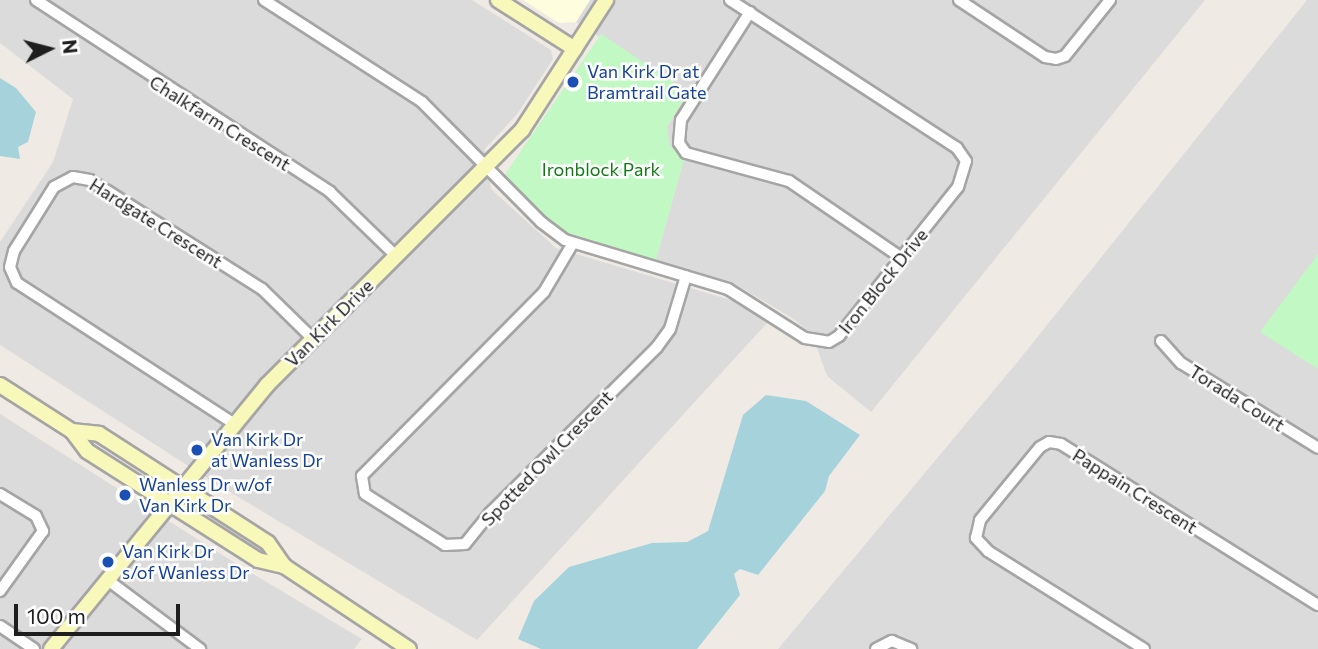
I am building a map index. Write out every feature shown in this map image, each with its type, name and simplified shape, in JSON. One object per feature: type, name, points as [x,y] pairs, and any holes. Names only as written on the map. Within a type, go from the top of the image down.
[{"type":"street","name":"Chalkfarm Crescent","points":[[36,0],[330,192],[396,256]]},
{"type":"street","points":[[264,0],[414,96],[486,168]]},
{"type":"street","points":[[498,0],[575,49]]},
{"type":"street","name":"Van Kirk Drive","points":[[51,649],[172,506],[236,425],[313,339],[486,168],[535,112],[606,0]]},
{"type":"street","name":"Iron Block Drive","points":[[486,168],[541,222],[573,243],[686,276],[743,296],[820,343],[839,336],[958,187],[966,161],[957,148],[730,0]]},
{"type":"street","points":[[959,0],[1045,57],[1056,59],[1065,56],[1110,0]]},
{"type":"street","points":[[750,12],[681,120],[679,143],[686,153],[789,181],[902,258]]},
{"type":"street","name":"Hardgate Crescent","points":[[236,425],[17,283],[10,267],[14,251],[54,187],[73,177],[90,180],[262,289],[313,339]]},
{"type":"street","name":"Spotted Owl Crescent","points":[[573,243],[544,292],[364,471],[361,485],[365,494],[445,545],[457,547],[470,541],[489,513],[657,347],[670,328],[686,276]]},
{"type":"street","name":"Torada Court","points":[[1161,341],[1181,363],[1318,448]]},
{"type":"street","points":[[0,385],[72,431],[87,451],[172,506],[258,560],[284,566],[409,649]]},
{"type":"street","points":[[72,431],[99,434],[268,543],[284,566]]},
{"type":"street","name":"Pappain Crescent","points":[[1144,649],[988,551],[976,538],[980,520],[1040,447],[1049,442],[1070,449],[1318,605]]},
{"type":"street","points":[[0,494],[36,516],[43,531],[0,591]]},
{"type":"street","points":[[109,581],[200,649]]},
{"type":"street","points":[[0,626],[34,649]]},
{"type":"street","points":[[876,649],[892,641],[911,649]]},
{"type":"shaded area","points":[[0,0],[472,0],[551,50],[553,59],[518,113],[485,149],[491,189],[556,248],[734,301],[767,323],[477,640],[215,483],[0,345],[0,242],[53,162],[73,99],[0,43]]},
{"type":"shaded area","points":[[523,0],[590,0],[576,22],[559,23]]},
{"type":"shaded area","points":[[590,0],[1205,0],[871,412],[827,376],[812,334],[792,318],[732,282],[656,260],[684,159],[670,146],[667,127],[688,92],[576,22]]},
{"type":"shaded area","points":[[1307,0],[1318,0],[1318,649],[778,649],[1019,360]]},
{"type":"shaded area","points":[[0,414],[243,568],[362,639],[354,649],[0,649]]},
{"type":"green space","name":"Ironblock Park","points":[[601,34],[688,92],[667,127],[670,146],[684,159],[656,260],[569,234],[543,215],[505,174]]},
{"type":"green space","points":[[1318,254],[1318,369],[1260,332]]},
{"type":"water","points":[[0,78],[16,88],[36,112],[28,142],[18,147],[20,159],[0,156]]},
{"type":"water","points":[[766,395],[806,401],[860,435],[829,476],[825,491],[758,575],[740,569],[734,574],[740,595],[697,649],[541,649],[518,639],[534,601],[569,567],[652,543],[687,542],[708,531],[743,415]]},
{"type":"place","name":"Van Kirk Dr at Bramtrail Gate","points":[[573,82]]},
{"type":"place","name":"Van Kirk Dr at Wanless Dr","points":[[197,450]]},
{"type":"place","name":"Wanless Dr w/of Van Kirk Dr","points":[[125,495]]},
{"type":"place","name":"Van Kirk Dr s/of Wanless Dr","points":[[108,562]]}]
